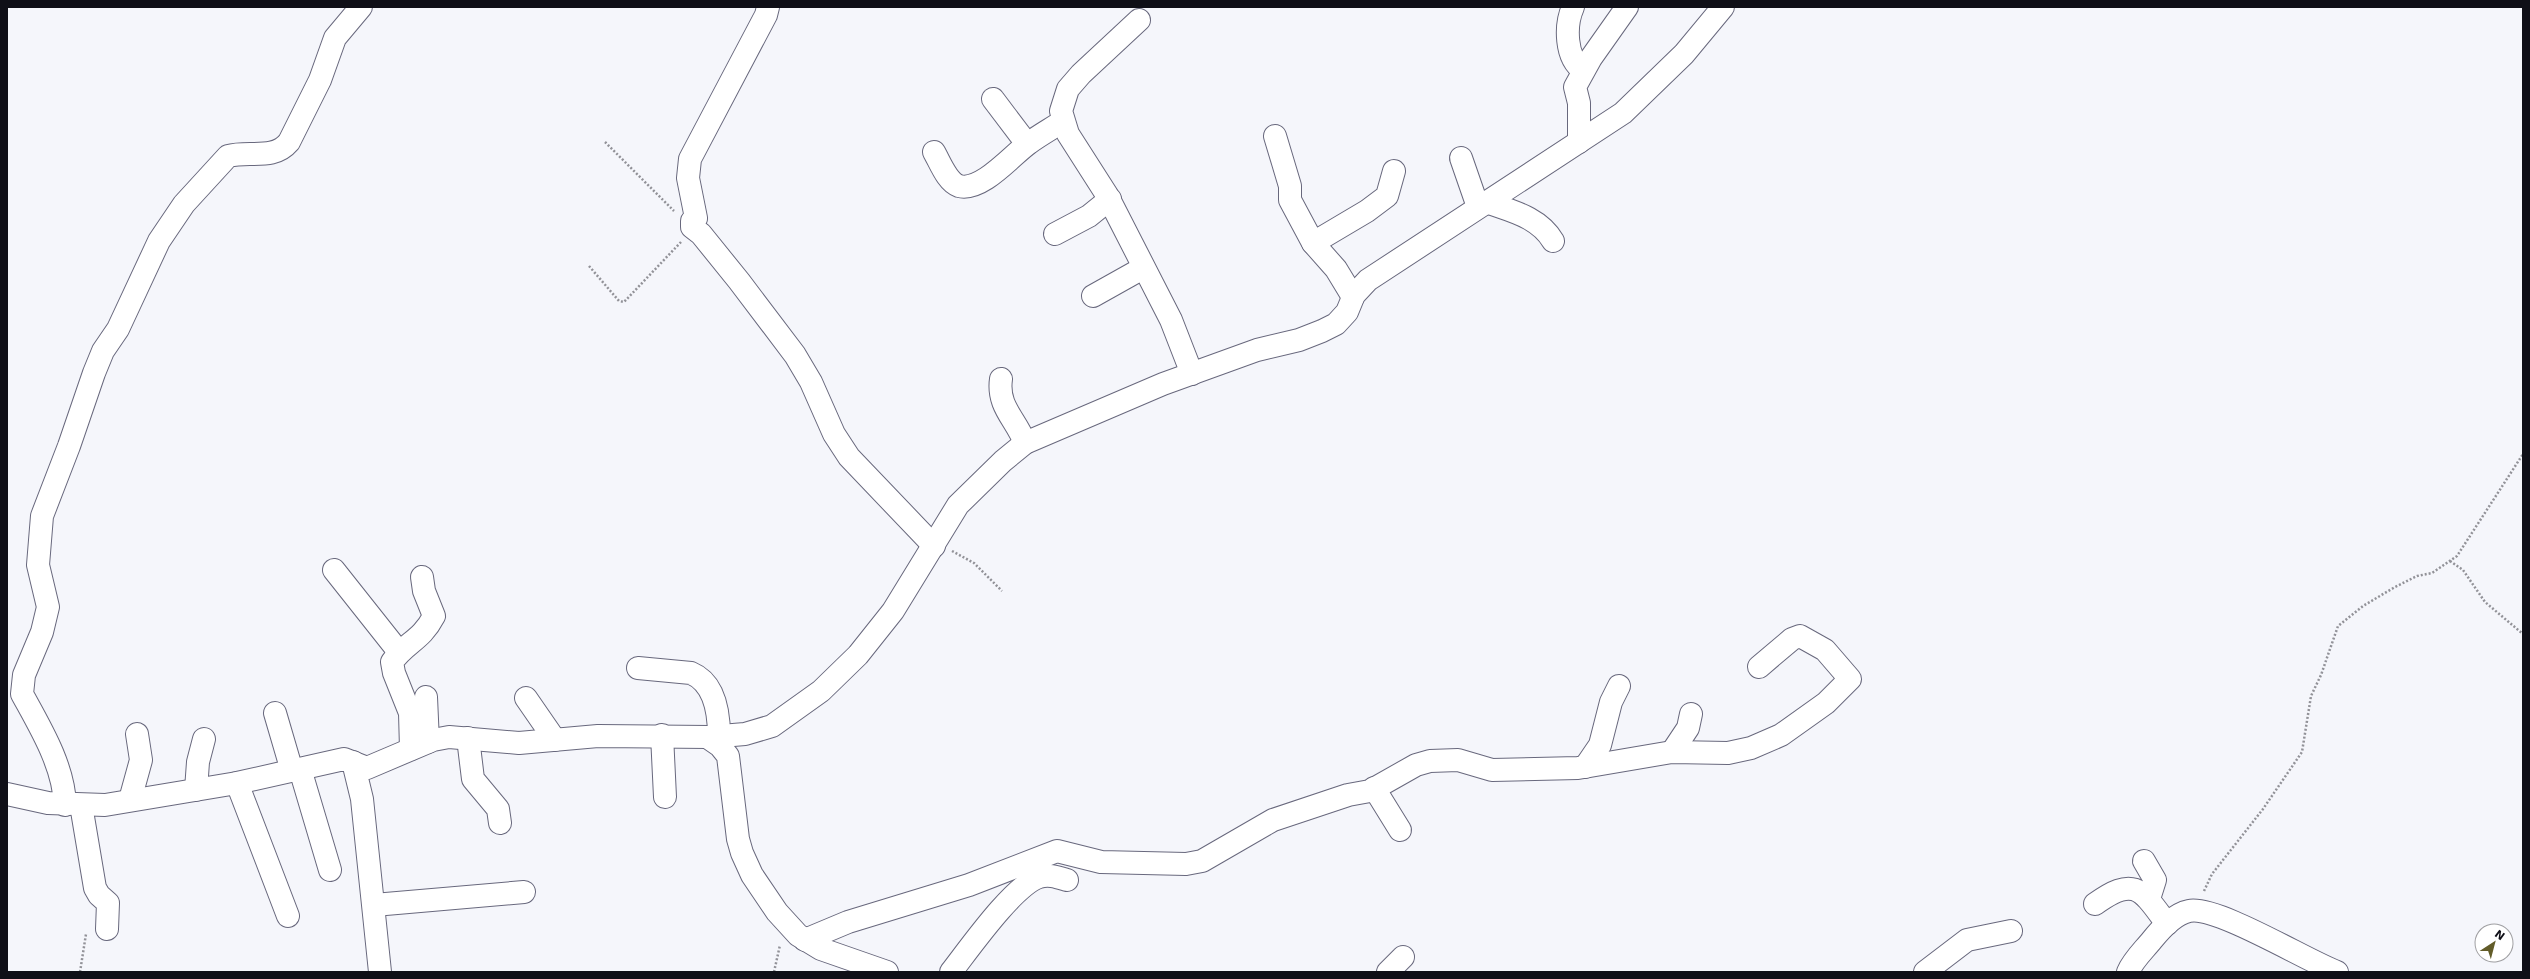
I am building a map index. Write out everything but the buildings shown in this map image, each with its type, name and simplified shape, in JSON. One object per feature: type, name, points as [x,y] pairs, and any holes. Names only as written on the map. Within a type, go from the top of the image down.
[{"type":"street","points":[[107,929],[108,903],[94,888],[73,805],[62,783],[52,755],[22,694],[22,685],[30,659],[42,632],[48,607],[38,565],[42,516],[103,351],[118,329],[155,248],[184,204],[228,156],[270,154],[282,150],[292,135],[320,80],[335,38],[361,7]]},
{"type":"street","points":[[768,7],[766,15],[690,158],[688,178],[696,218],[692,224],[744,287],[795,355],[811,382],[834,434],[850,457],[935,543]]},
{"type":"street","points":[[1573,7],[1568,19],[1568,33],[1572,57],[1576,66],[1583,70]]},
{"type":"street","points":[[1579,142],[1579,103],[1575,87],[1583,70],[1627,7]]},
{"type":"street","points":[[7,794],[29,800],[73,805],[105,805],[237,783],[344,759],[368,768],[420,746],[449,737],[519,743],[555,740],[662,736],[713,737],[745,734],[772,726],[822,691],[858,655],[893,611],[958,505],[1003,461],[1026,443],[1192,374],[1258,350],[1299,340],[1336,324],[1347,312],[1353,297],[1374,276],[1623,113],[1684,54],[1723,7]]},
{"type":"street","points":[[1139,20],[1081,74],[1068,89],[1061,110],[1063,121],[1074,144],[1110,199],[1143,268],[1171,320],[1192,374]]},
{"type":"street","points":[[993,99],[1027,144]]},
{"type":"street","points":[[934,152],[952,182],[961,186],[973,184],[995,173],[1027,144],[1063,121]]},
{"type":"street","points":[[1275,136],[1290,186],[1290,200],[1313,243],[1336,268],[1353,297]]},
{"type":"street","points":[[1461,158],[1482,205]]},
{"type":"street","points":[[1313,243],[1367,211],[1387,196],[1394,171]]},
{"type":"street","points":[[1055,234],[1089,216],[1110,199]]},
{"type":"street","points":[[1482,205],[1527,217],[1541,225],[1553,241]]},
{"type":"street","points":[[1093,296],[1143,268]]},
{"type":"street","points":[[1001,379],[999,393],[1003,405],[1015,421],[1026,443]]},
{"type":"street","points":[[334,570],[399,652]]},
{"type":"street","points":[[420,746],[410,713],[394,673],[392,662],[399,652],[420,638],[434,616],[424,591],[422,577]]},
{"type":"street","points":[[797,934],[848,922],[969,885],[1046,853],[1057,851],[1101,862],[1186,864],[1202,861],[1273,820],[1374,788],[1416,765],[1444,759],[1466,762],[1492,770],[1585,767],[1672,752],[1728,753],[1751,748],[1781,735],[1826,703],[1850,679],[1825,650],[1800,636],[1792,639],[1759,667]]},
{"type":"street","points":[[638,668],[691,673],[698,676],[710,688],[719,719],[713,737]]},
{"type":"street","points":[[1585,767],[1600,745],[1612,702],[1619,686]]},
{"type":"street","points":[[420,746],[426,697]]},
{"type":"street","points":[[526,698],[555,740]]},
{"type":"street","points":[[275,713],[330,870]]},
{"type":"street","points":[[1672,752],[1688,728],[1691,714]]},
{"type":"street","points":[[130,800],[142,760],[137,734]]},
{"type":"street","points":[[662,736],[665,798]]},
{"type":"street","points":[[713,737],[728,756],[738,839],[746,863],[752,875],[797,934],[832,953],[887,972]]},
{"type":"street","points":[[196,790],[198,762],[204,738]]},
{"type":"street","points":[[468,738],[473,780],[498,809],[500,823]]},
{"type":"street","points":[[352,762],[362,799],[380,972]]},
{"type":"street","points":[[237,783],[288,916]]},
{"type":"street","points":[[1374,788],[1400,830]]},
{"type":"street","points":[[2144,861],[2155,880],[2150,899]]},
{"type":"street","points":[[951,972],[1001,910],[1029,883],[1049,876],[1067,880]]},
{"type":"street","points":[[2095,904],[2113,891],[2133,889],[2150,899],[2167,924]]},
{"type":"street","points":[[374,905],[524,892]]},
{"type":"street","points":[[2128,972],[2135,960],[2167,924],[2188,911],[2214,915],[2337,972]]},
{"type":"street","points":[[1925,972],[1967,940],[2011,931]]},
{"type":"path","points":[[589,266],[619,301],[624,302],[658,268],[692,224],[683,220],[605,142]]},
{"type":"path","points":[[2188,911],[2206,888],[2212,874],[2263,809],[2302,752],[2311,696],[2321,675],[2338,626],[2347,617],[2395,586],[2417,576],[2432,573],[2457,556],[2474,533],[2523,454]]},
{"type":"path","points":[[935,543],[974,563],[1002,591]]},
{"type":"path","points":[[2450,561],[2463,570],[2486,602],[2523,634]]},
{"type":"path","points":[[774,972],[781,941],[797,934]]}]
